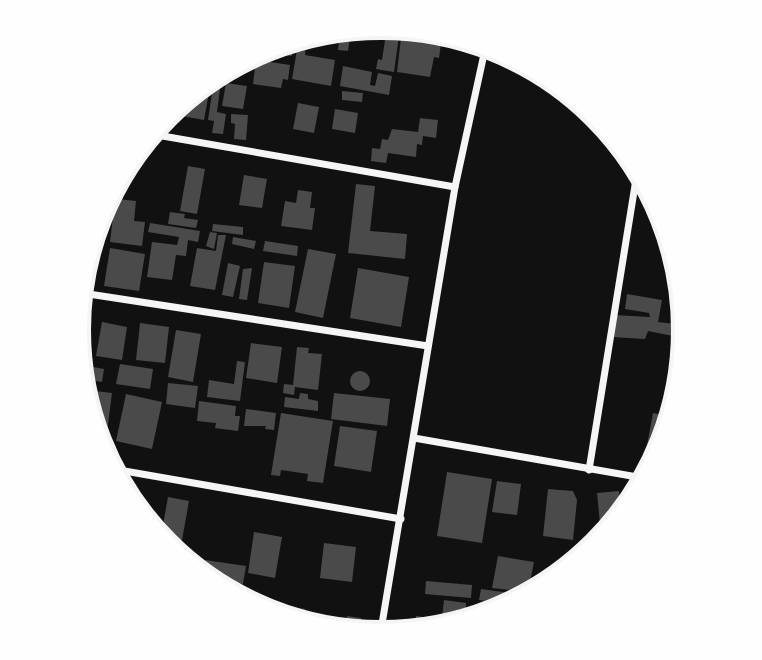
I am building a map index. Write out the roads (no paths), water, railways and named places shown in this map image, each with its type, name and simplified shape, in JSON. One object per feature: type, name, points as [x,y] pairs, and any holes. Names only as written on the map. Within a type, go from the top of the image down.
[{"type":"street","points":[[383,622],[455,187],[484,56]]},
{"type":"street","points":[[162,136],[455,187]]},
{"type":"street","points":[[589,470],[635,186]]},
{"type":"street","points":[[91,294],[428,346]]},
{"type":"street","points":[[414,438],[634,477]]},
{"type":"street","points":[[125,471],[401,519]]}]
